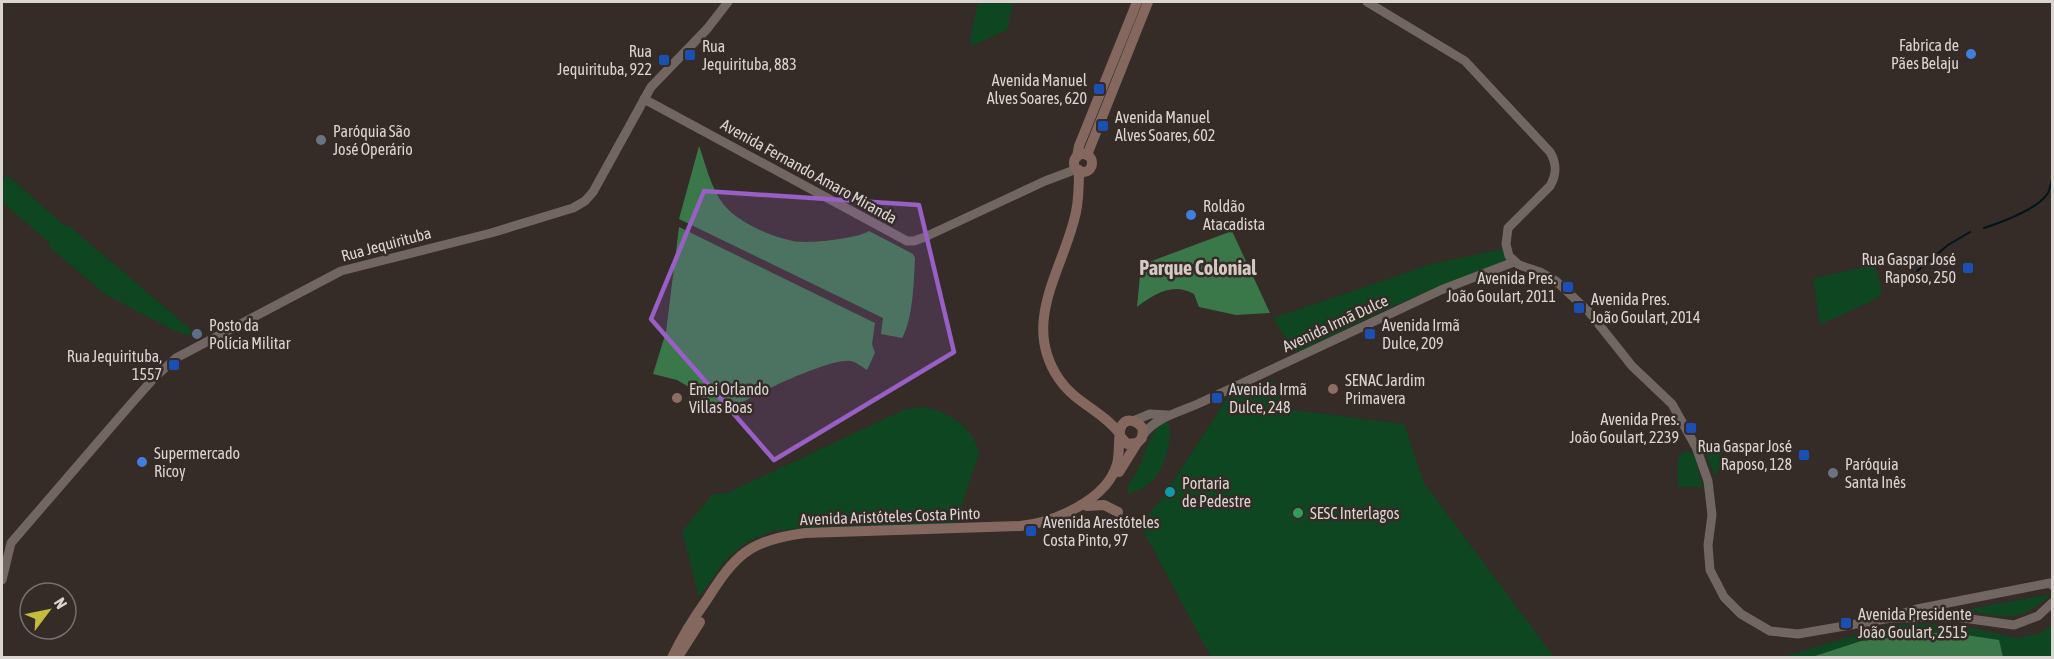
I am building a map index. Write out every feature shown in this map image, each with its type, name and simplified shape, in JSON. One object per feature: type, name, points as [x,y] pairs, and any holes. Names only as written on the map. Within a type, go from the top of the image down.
[{"type":"main road","points":[[1098,412],[1132,421],[1141,426],[1140,439],[1127,444],[1112,423],[1065,389],[1046,352],[1042,328],[1046,301],[1076,212],[1080,164],[1079,146],[1137,2]]},
{"type":"main road","points":[[1080,164],[1149,2]]},
{"type":"main road","points":[[1120,435],[1122,425],[1132,421]]},
{"type":"main road","name":"Avenida Aristóteles Costa Pinto","points":[[672,657],[686,630],[727,568],[752,548],[784,536],[805,533],[1020,526],[1042,522],[1055,518],[1085,502],[1105,484],[1117,465],[1120,435]]},
{"type":"main road","name":"Avenida Aristóteles Costa Pinto","points":[[678,657],[733,570],[748,555],[790,540],[1033,530],[1058,523],[1087,506],[1106,488],[1140,439]]},
{"type":"main road","points":[[1087,506],[1104,505],[1118,512]]},
{"type":"street","name":"Rua Jequirituba","points":[[2,580],[11,543],[154,377],[176,358],[341,271],[490,233],[578,205],[587,199],[599,183],[651,87],[707,28],[728,2]]},
{"type":"street","points":[[1367,2],[1465,62],[1550,152],[1554,160],[1555,178],[1550,186],[1508,228],[1506,244],[1509,256],[1514,262],[1556,281],[1589,312],[1632,366],[1672,404],[1696,447],[1708,481],[1712,515],[1708,545],[1710,570],[1724,597],[1741,614],[1770,631],[1798,634],[1891,618],[1938,617],[2014,625],[2038,616],[2052,603]]},
{"type":"street","name":"Avenida Fernando Amaro Miranda","points":[[644,99],[907,241],[925,237],[1080,164]]},
{"type":"street","name":"Avenida Irmã Dulce","points":[[1140,439],[1156,421],[1202,402],[1441,290],[1514,262]]},
{"type":"street","name":"Avenida Irmã Dulce","points":[[1132,421],[1150,414],[1170,415]]},
{"type":"street","points":[[1891,618],[1906,611],[2051,584]]},
{"type":"street","points":[[1936,605],[1933,610],[1938,617]]},
{"type":"highlighted area","points":[[704,191],[919,205],[954,352],[774,460],[651,319]]},
{"type":"green space","points":[[978,2],[1013,2],[1007,30],[972,46],[970,40]]},
{"type":"green space","points":[[699,146],[719,199],[730,212],[756,228],[784,239],[800,242],[843,238],[869,231],[913,254],[915,258],[912,300],[909,321],[902,338],[881,334],[883,318],[679,219]]},
{"type":"green space","points":[[7,175],[66,227],[68,225],[195,333],[194,338],[169,328],[105,294],[49,247],[51,244],[2,202],[2,181]]},
{"type":"green space","points":[[679,227],[875,323],[872,344],[875,353],[867,370],[850,361],[825,366],[769,389],[728,411],[701,398],[701,394],[677,380],[653,374],[666,332]]},
{"type":"green space","points":[[1232,231],[1270,313],[1236,315],[1199,307],[1194,294],[1179,289],[1157,294],[1137,307],[1141,265]]},
{"type":"green space","points":[[1503,249],[1509,262],[1428,291],[1296,353],[1273,318],[1432,264]]},
{"type":"green space","points":[[1875,265],[1882,291],[1878,298],[1820,325],[1813,278]]},
{"type":"green space","name":"SESC Interlagos","points":[[1273,380],[1285,409],[1404,424],[1424,483],[1554,657],[1211,657],[1140,525],[1160,501],[1228,397]]},
{"type":"green space","points":[[923,407],[941,412],[959,422],[972,436],[979,454],[955,525],[775,530],[747,542],[731,555],[699,597],[682,531],[713,494],[727,493],[906,409]]},
{"type":"green space","points":[[1163,422],[1168,423],[1170,436],[1161,469],[1147,485],[1128,493],[1127,489],[1150,439]]},
{"type":"green space","points":[[1701,443],[1724,443],[1720,468],[1715,476]]},
{"type":"green space","points":[[1688,451],[1694,455],[1703,487],[1678,487],[1678,457]]},
{"type":"green space","points":[[2052,594],[2029,611],[2019,615],[2001,616],[1963,610]]},
{"type":"green space","points":[[1928,623],[1977,629],[2018,638],[2041,633],[2052,624],[2052,657],[1778,658],[1887,626]]},
{"type":"green space","points":[[1946,632],[1999,640],[2003,657],[1812,657],[1861,641]]},
{"type":"waterway","points":[[1984,228],[2019,214],[2043,199],[2048,193],[2052,179]]},
{"type":"waterway","points":[[1917,271],[1948,245],[1970,232]]},
{"type":"place","name":"Fabrica de Pães Belaju","points":[[1971,54]]},
{"type":"place","name":"Rua Jequirituba, 883","points":[[690,55]]},
{"type":"place","name":"Rua Jequirituba, 922","points":[[664,60]]},
{"type":"place","name":"Avenida Manuel Alves Soares, 620","points":[[1099,89]]},
{"type":"place","name":"Avenida Manuel Alves Soares, 602","points":[[1103,126]]},
{"type":"place","name":"Paróquia São José Operário","points":[[321,140]]},
{"type":"place","name":"Roldão Atacadista","points":[[1191,215]]},
{"type":"place","name":"Rua Gaspar José Raposo, 250","points":[[1968,268]]},
{"type":"place","name":"Avenida Pres. João Goulart, 2011","points":[[1568,287]]},
{"type":"place","name":"Avenida Pres. João Goulart, 2014","points":[[1579,308]]},
{"type":"place","name":"Posto da Polícia Militar","points":[[197,334]]},
{"type":"place","name":"Avenida Irmã Dulce, 209","points":[[1370,334]]},
{"type":"place","name":"Rua Jequirituba, 1557","points":[[174,365]]},
{"type":"place","name":"SENAC Jardim Primavera","points":[[1333,389]]},
{"type":"place","name":"Emei Orlando Villas Boas","points":[[677,398]]},
{"type":"place","name":"Avenida Irmã Dulce, 248","points":[[1217,398]]},
{"type":"place","name":"Avenida Pres. João Goulart, 2239","points":[[1691,428]]},
{"type":"place","name":"Rua Gaspar José Raposo, 128","points":[[1804,455]]},
{"type":"place","name":"Supermercado Ricoy","points":[[142,462]]},
{"type":"place","name":"Paróquia Santa Inês","points":[[1833,473]]},
{"type":"place","name":"Portaria de Pedestre","points":[[1170,492]]},
{"type":"place","name":"SESC Interlagos","points":[[1298,513]]},
{"type":"place","name":"Avenida Arestóteles Costa Pinto, 97","points":[[1031,531]]},
{"type":"place","name":"Avenida Presidente João Goulart, 2515","points":[[1846,623]]},
{"type":"district","name":"Parque Colonial","points":[[1198,267]]}]
